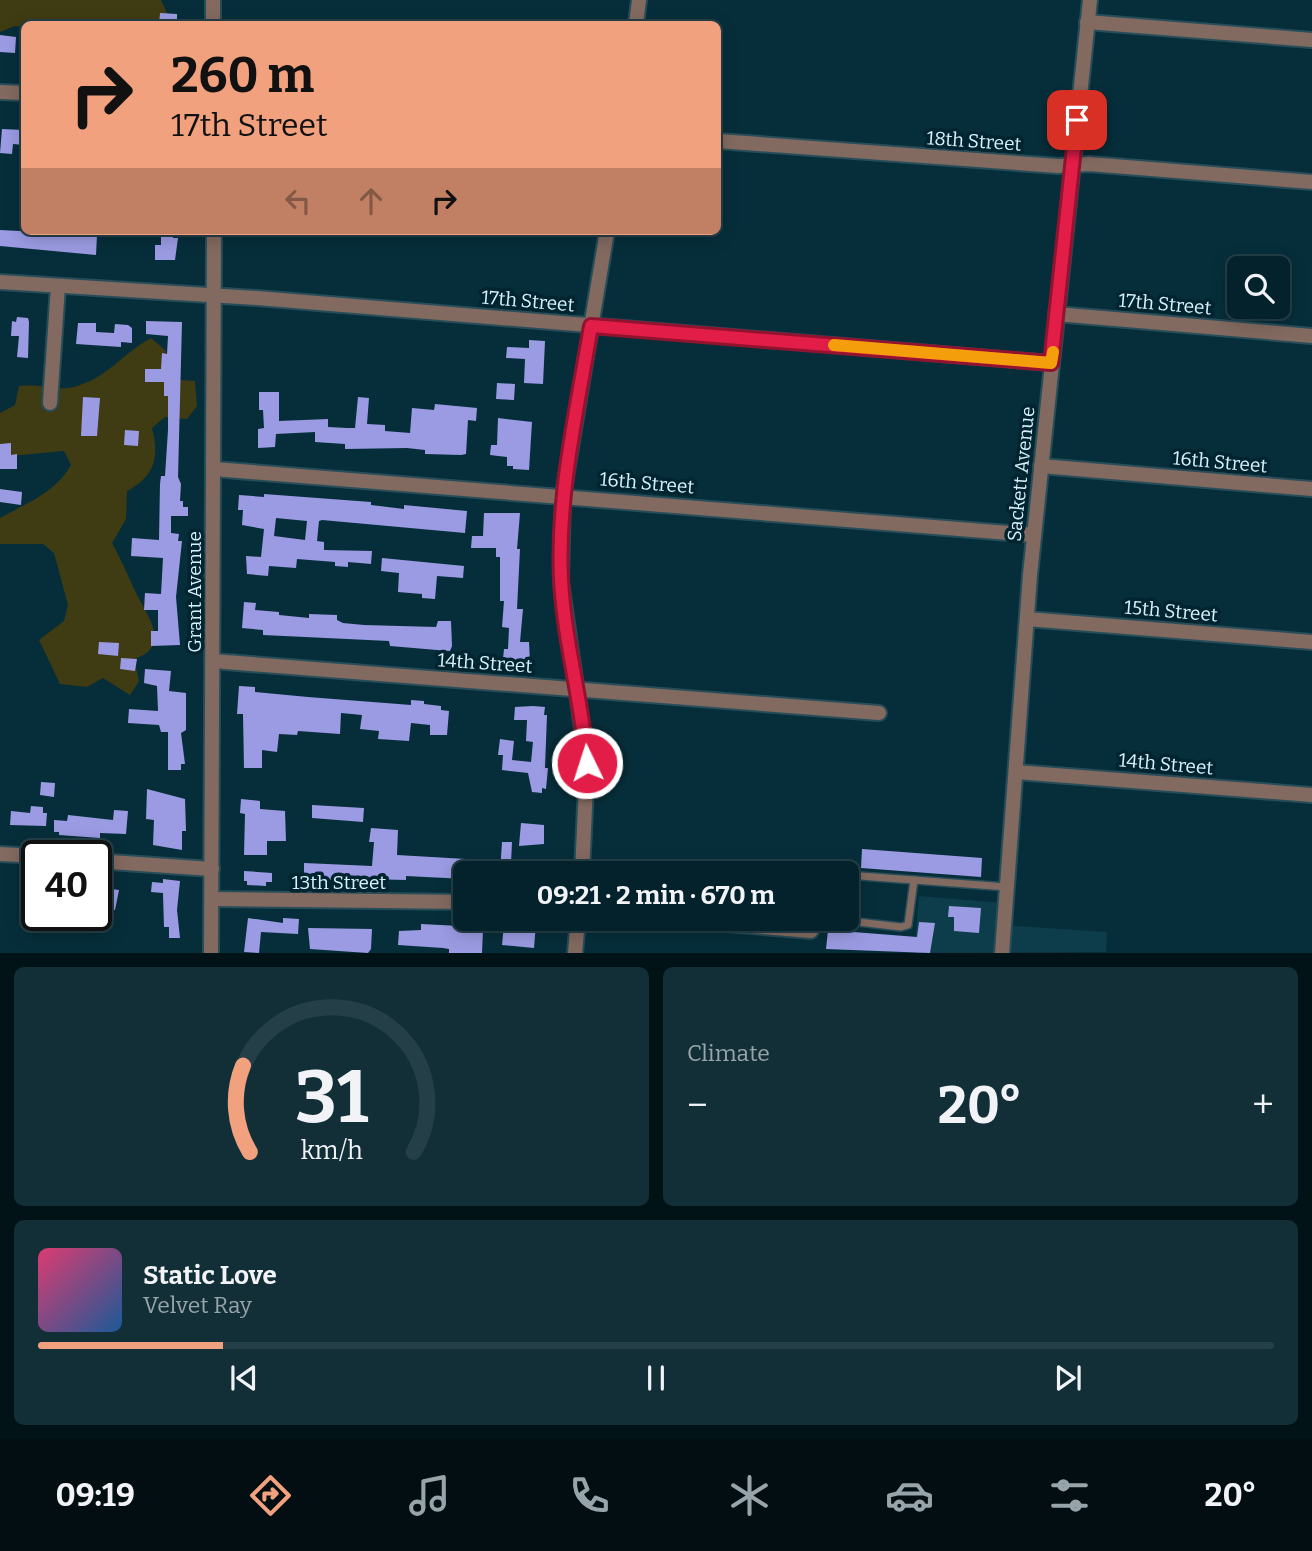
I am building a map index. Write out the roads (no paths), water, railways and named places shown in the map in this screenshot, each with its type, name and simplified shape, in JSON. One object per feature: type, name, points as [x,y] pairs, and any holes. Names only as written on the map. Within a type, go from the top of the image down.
[{"type":"street","points":[[213,0],[213,21]]},
{"type":"street","points":[[636,21],[639,0]]},
{"type":"street","name":"Sackett Avenue","points":[[1002,953],[1034,535],[1090,0]]},
{"type":"street","points":[[1087,22],[1312,40]]},
{"type":"street","points":[[0,92],[21,93]]},
{"type":"street","name":"18th Street","points":[[721,141],[1312,182]]},
{"type":"street","name":"Grant Avenue","points":[[211,953],[214,235]]},
{"type":"street","points":[[583,861],[587,768],[561,582],[562,495],[606,235]]},
{"type":"street","name":"17th Street","points":[[0,282],[213,296],[1051,363]]},
{"type":"street","points":[[50,403],[58,286]]},
{"type":"street","name":"17th Street","points":[[1056,314],[1312,336]]},
{"type":"street","name":"16th Street","points":[[1041,466],[1312,489]]},
{"type":"street","name":"16th Street","points":[[214,468],[1034,535]]},
{"type":"street","name":"15th Street","points":[[1027,619],[1312,642]]},
{"type":"street","name":"14th Street","points":[[213,662],[879,713]]},
{"type":"street","name":"14th Street","points":[[1016,772],[1312,795]]},
{"type":"street","points":[[0,854],[21,855]]},
{"type":"street","points":[[112,862],[212,869]]},
{"type":"street","name":"13th Street","points":[[212,899],[453,902]]},
{"type":"street","points":[[575,953],[577,931]]},
{"type":"lane","points":[[859,876],[1008,888]]},
{"type":"lane","points":[[859,922],[901,927],[908,925],[914,880]]}]
